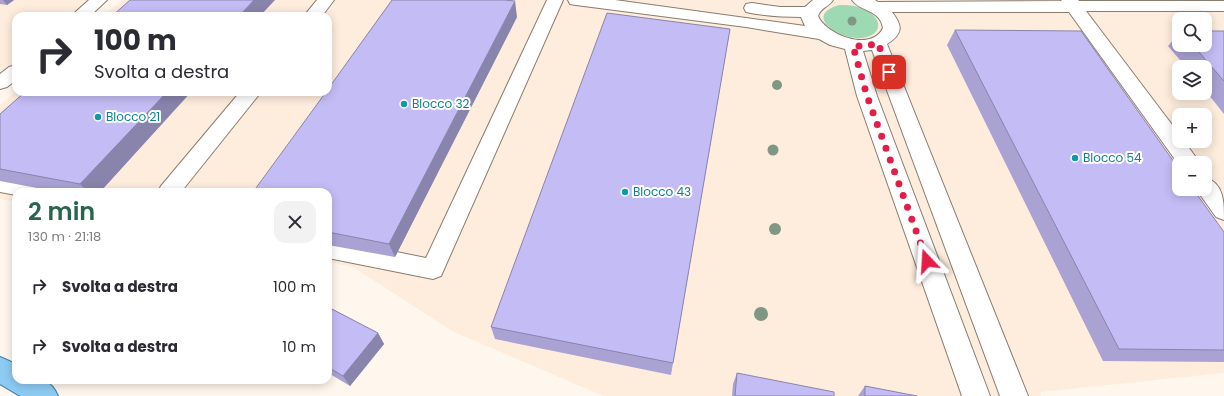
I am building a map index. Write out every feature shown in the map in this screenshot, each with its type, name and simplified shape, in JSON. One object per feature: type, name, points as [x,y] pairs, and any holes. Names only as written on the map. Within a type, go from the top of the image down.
[{"type":"main road","points":[[0,369],[12,376]]},
{"type":"main road","points":[[25,384],[44,396]]},
{"type":"lane","points":[[85,12],[99,0]]},
{"type":"lane","points":[[316,12],[326,0]]},
{"type":"lane","points":[[332,249],[433,269],[554,0]]},
{"type":"lane","points":[[576,0],[746,22],[821,34],[839,43],[853,46],[866,46],[878,43],[886,38],[891,31],[891,24],[887,16],[876,7],[860,0]]},
{"type":"lane","points":[[688,0],[780,12],[811,12]]},
{"type":"lane","points":[[821,34],[812,24],[810,15],[812,8],[819,2],[825,0]]},
{"type":"lane","points":[[876,7],[1075,8],[1224,6]]},
{"type":"lane","points":[[1075,8],[1184,156]]},
{"type":"lane","points":[[891,24],[911,20],[1075,8],[1224,17]]},
{"type":"lane","points":[[878,43],[1014,396]]},
{"type":"lane","points":[[853,46],[867,96],[976,396]]},
{"type":"lane","points":[[0,83],[12,74]]},
{"type":"lane","points":[[172,188],[247,96]]},
{"type":"lane","points":[[0,184],[21,188]]},
{"type":"lane","points":[[1212,195],[1224,211]]},
{"type":"shaded area","points":[[0,0],[108,0],[94,12],[12,12],[12,81],[0,90]]},
{"type":"shaded area","points":[[122,0],[1224,0],[1224,373],[1040,392],[1041,396],[603,396],[452,331],[353,267],[332,263],[332,188],[12,188],[12,201],[0,199],[0,105],[12,94],[12,96],[332,96],[332,12],[108,12]]},
{"type":"green space","points":[[839,5],[854,6],[869,12],[877,20],[878,25],[875,33],[862,38],[853,38],[835,31],[828,26],[824,21],[824,15],[828,10]]},
{"type":"building","points":[[130,0],[254,0],[243,12],[116,12]]},
{"type":"building","name":"Blocco 32","points":[[392,0],[515,1],[389,244],[332,233],[332,188],[256,188],[323,96],[332,96],[332,83]]},
{"type":"building","name":"Blocco 43","points":[[607,13],[730,29],[673,363],[491,327]]},
{"type":"building","name":"Blocco 54","points":[[955,30],[1081,31],[1172,159],[1172,196],[1198,196],[1224,232],[1224,350],[1119,349]]},
{"type":"building","points":[[1212,31],[1224,31],[1224,81],[1212,67],[1212,60],[1206,60],[1199,52],[1212,52]]},
{"type":"building","name":"Blocco 21","points":[[20,96],[163,96],[80,184],[0,169],[0,114]]},
{"type":"building","points":[[332,309],[378,333],[343,376],[332,369]]},
{"type":"building","points":[[737,373],[834,392],[834,396],[735,396]]},
{"type":"building","points":[[865,386],[917,396],[865,396]]},
{"type":"place","name":"Blocco 32","points":[[404,104]]},
{"type":"place","name":"Blocco 21","points":[[98,117]]},
{"type":"place","name":"Blocco 54","points":[[1075,158]]},
{"type":"place","name":"Blocco 43","points":[[625,192]]},
{"type":"route","points":[[889,72],[878,43],[866,46],[853,46],[867,96],[927,261]]}]
